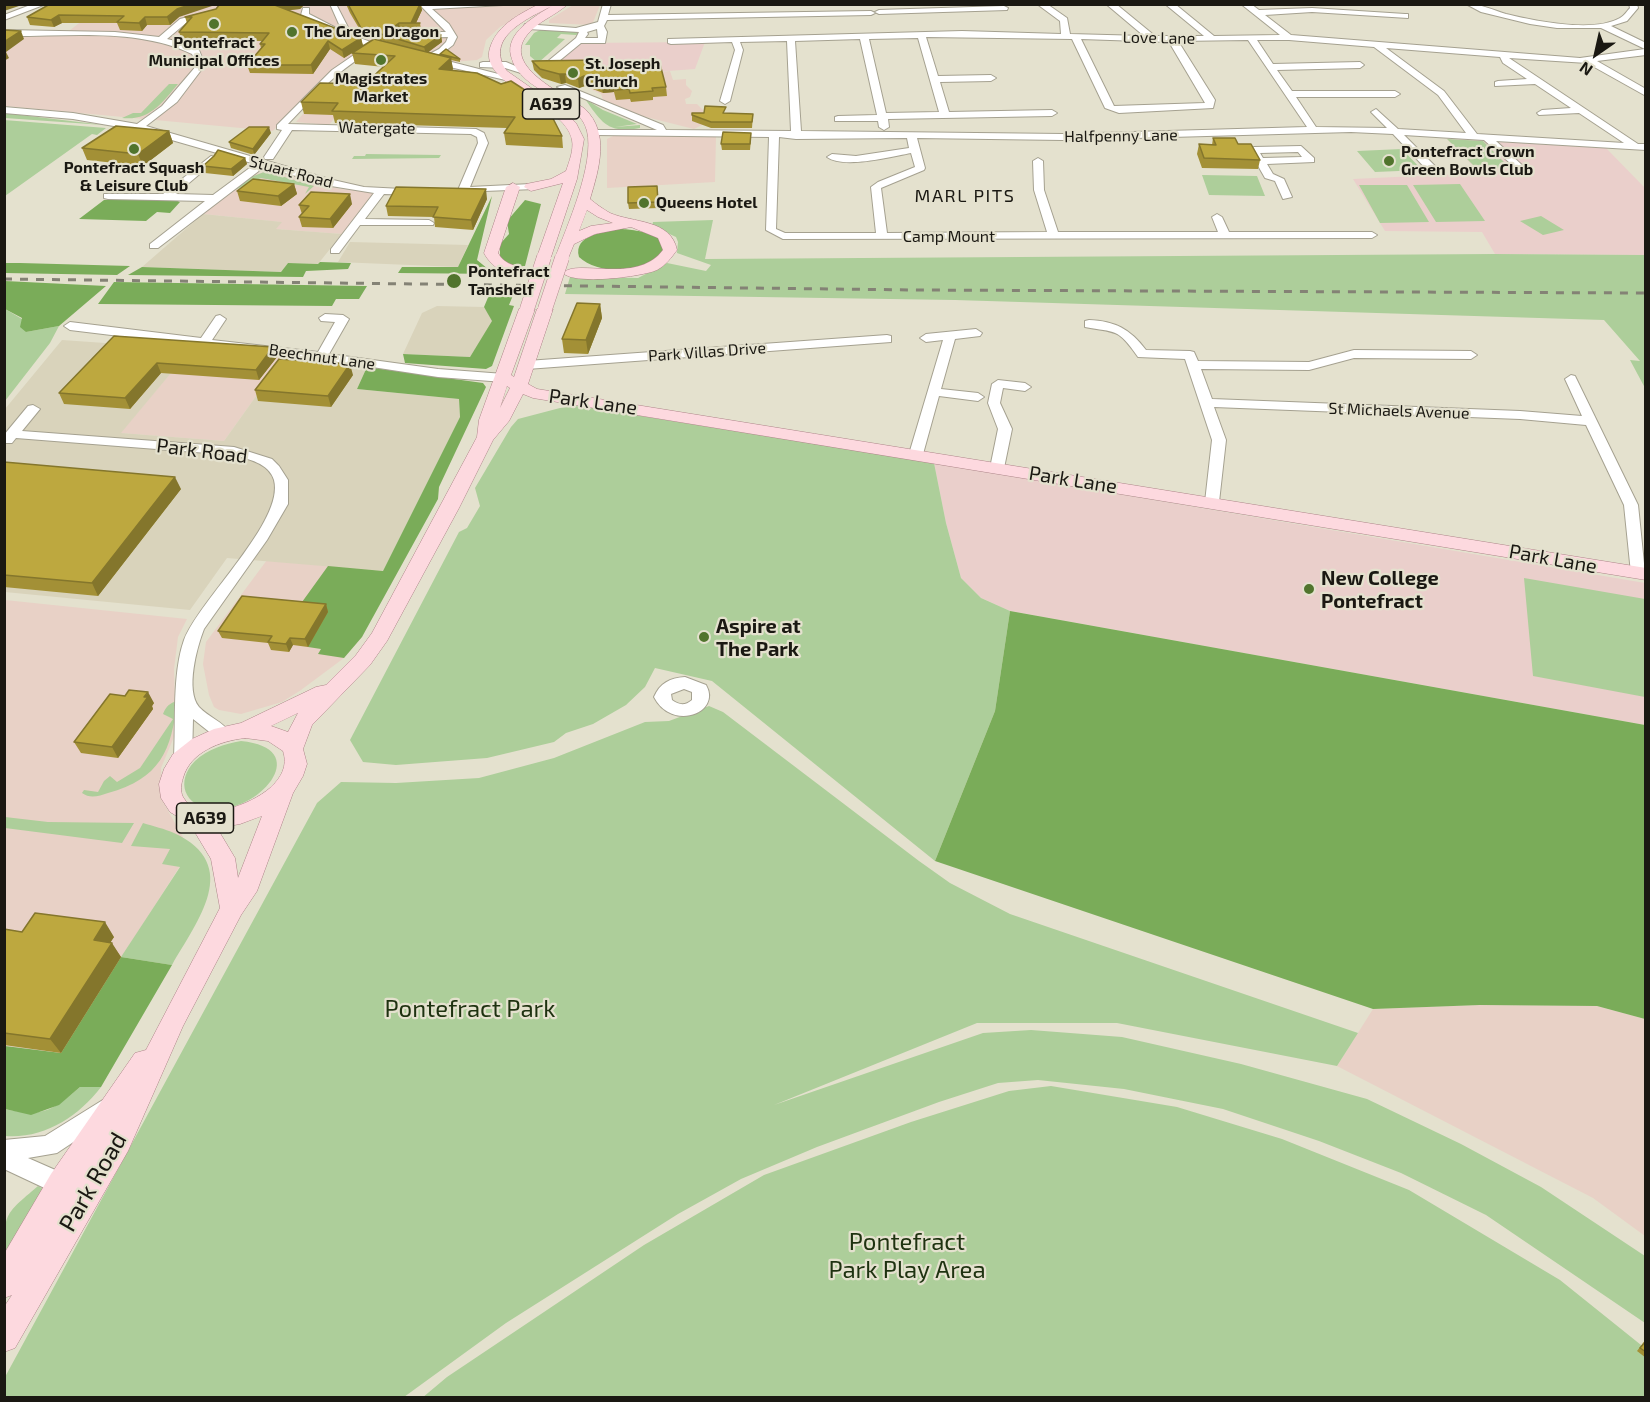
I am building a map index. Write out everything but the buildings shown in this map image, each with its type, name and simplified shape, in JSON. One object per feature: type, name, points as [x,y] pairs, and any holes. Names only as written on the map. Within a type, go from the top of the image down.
[{"type":"main road","points":[[495,64],[495,47],[500,37],[514,22],[548,4]]},
{"type":"main road","points":[[500,37],[512,30],[528,26],[563,4]]},
{"type":"main road","points":[[514,22],[528,26]]},
{"type":"main road","points":[[514,55],[517,41],[528,26]]},
{"type":"main road","name":"A639","points":[[514,55],[521,70],[536,83],[580,112],[596,132],[597,147],[594,164],[568,242]]},
{"type":"main road","name":"A639","points":[[495,64],[511,80],[550,104],[573,127],[579,141],[577,161],[562,202]]},
{"type":"main road","points":[[573,127],[596,132]]},
{"type":"main road","points":[[579,141],[596,132]]},
{"type":"main road","points":[[531,187],[555,182],[571,174]]},
{"type":"main road","points":[[513,187],[491,253],[493,260],[501,266],[526,272]]},
{"type":"main road","points":[[531,187],[551,191],[562,202]]},
{"type":"main road","points":[[570,273],[638,271],[659,262],[668,254],[671,244],[663,234],[655,229],[607,216],[582,199]]},
{"type":"main road","name":"Park Road","points":[[485,438],[487,420],[504,378],[562,202]]},
{"type":"main road","points":[[568,242],[591,230],[632,224]]},
{"type":"main road","name":"Park Road","points":[[293,748],[302,722],[346,677],[380,636],[450,508],[485,438],[501,421],[519,387],[568,242]]},
{"type":"main road","points":[[526,368],[535,387],[566,398]]},
{"type":"main road","name":"Park Lane","points":[[504,378],[534,393],[1642,574]]},
{"type":"main road","points":[[501,421],[530,408],[566,398]]},
{"type":"main road","name":"Park Road","points":[[245,730],[270,720],[346,677]]},
{"type":"main road","name":"Park Road","points":[[4,1337],[118,1142],[172,1022],[232,908],[245,891],[282,791],[294,772],[293,748],[279,735],[258,730],[223,734],[201,744],[183,758],[172,775],[170,786],[177,806],[198,817],[223,858],[232,908]]},
{"type":"main road","name":"A639","points":[[198,817],[227,818],[242,815],[264,805],[282,791]]},
{"type":"main road","name":"Park Road","points":[[4,1283],[61,1184],[116,1100],[172,1022]]},
{"type":"street","points":[[4,18],[42,4]]},
{"type":"street","points":[[423,6],[517,4]]},
{"type":"street","points":[[579,40],[602,41],[602,22],[607,4]]},
{"type":"street","points":[[1041,4],[1064,20],[1110,108],[1166,116],[1211,105],[1172,39]]},
{"type":"street","points":[[1110,4],[1152,38]]},
{"type":"street","points":[[1169,4],[1213,39]]},
{"type":"street","points":[[1245,4],[1289,37]]},
{"type":"street","points":[[1470,4],[1490,14],[1532,23],[1581,27],[1627,18],[1633,11],[1632,4]]},
{"type":"street","points":[[423,6],[449,26],[452,34],[450,42],[427,59]]},
{"type":"street","points":[[161,40],[183,21],[214,13],[219,8]]},
{"type":"street","points":[[348,35],[334,8],[307,11],[305,15],[309,19],[373,46],[394,51]]},
{"type":"street","points":[[528,26],[581,30],[602,22],[1004,8]]},
{"type":"street","points":[[1257,13],[1312,10],[1405,16]]},
{"type":"street","points":[[953,25],[962,34]]},
{"type":"street","points":[[1600,25],[1646,47]]},
{"type":"street","points":[[550,64],[579,40],[584,34],[581,30]]},
{"type":"street","points":[[4,33],[112,34],[161,40],[192,48],[200,54],[202,61],[174,99],[153,120],[138,127]]},
{"type":"street","points":[[400,35],[452,34]]},
{"type":"street","name":"Love Lane","points":[[671,41],[791,40],[962,34],[1172,39],[1289,37],[1503,56],[1590,61],[1646,52]]},
{"type":"street","points":[[921,35],[945,115]]},
{"type":"street","points":[[864,37],[884,126],[889,129],[948,131],[955,137]]},
{"type":"street","points":[[1251,38],[1313,129]]},
{"type":"street","points":[[725,101],[739,50],[735,40]]},
{"type":"street","points":[[791,40],[796,136]]},
{"type":"street","points":[[1376,44],[1422,77],[1446,98],[1474,137]]},
{"type":"street","points":[[154,246],[250,171],[266,156],[285,127],[337,72],[357,55],[373,46]]},
{"type":"street","points":[[495,64],[514,55]]},
{"type":"street","points":[[415,56],[464,66],[511,80]]},
{"type":"street","points":[[1503,56],[1506,61],[1642,147]]},
{"type":"street","points":[[1590,61],[1646,93]]},
{"type":"street","points":[[464,66],[495,64],[521,70]]},
{"type":"street","points":[[1269,67],[1360,65]]},
{"type":"street","points":[[935,80],[991,78]]},
{"type":"street","points":[[1498,84],[1537,81]]},
{"type":"street","points":[[562,87],[660,127],[662,133]]},
{"type":"street","points":[[1289,94],[1395,94]]},
{"type":"street","name":"Stuart Road","points":[[4,110],[73,116],[138,127],[266,156],[331,183],[381,191],[428,191]]},
{"type":"street","points":[[1542,113],[1581,110]]},
{"type":"street","points":[[1376,112],[1433,170]]},
{"type":"street","points":[[838,119],[1052,113]]},
{"type":"street","points":[[1166,116],[1180,136]]},
{"type":"street","name":"Watergate","points":[[285,127],[473,131],[481,135],[483,143],[463,190]]},
{"type":"street","name":"Halfpenny Lane","points":[[596,132],[955,137],[1180,136],[1313,129],[1395,131],[1642,147]]},
{"type":"street","points":[[1242,133],[1269,176],[1280,179],[1287,197]]},
{"type":"street","name":"Camp Mount","points":[[774,135],[771,230],[783,236],[1372,235]]},
{"type":"street","points":[[882,237],[876,187],[885,182],[912,175],[920,168],[911,136]]},
{"type":"street","points":[[1487,138],[1519,168]]},
{"type":"street","points":[[1254,150],[1301,149],[1310,160],[1260,161]]},
{"type":"street","points":[[832,157],[856,159],[914,150]]},
{"type":"street","points":[[166,197],[211,159]]},
{"type":"street","points":[[1038,161],[1039,190],[1054,236]]},
{"type":"street","points":[[451,190],[531,187]]},
{"type":"street","points":[[335,251],[381,191]]},
{"type":"street","points":[[108,196],[216,198]]},
{"type":"street","points":[[1217,217],[1224,234]]},
{"type":"street","points":[[357,222],[429,223]]},
{"type":"street","points":[[322,356],[344,319],[325,318]]},
{"type":"street","points":[[204,342],[219,320]]},
{"type":"street","points":[[1089,324],[1105,324],[1126,332],[1142,354],[1190,355],[1219,440],[1212,502]]},
{"type":"street","name":"Beechnut Lane","points":[[70,326],[322,356],[438,373],[504,378]]},
{"type":"street","points":[[926,338],[976,333]]},
{"type":"street","points":[[916,454],[950,336]]},
{"type":"street","name":"Park Villas Drive","points":[[526,368],[886,339]]},
{"type":"street","points":[[1193,365],[1309,366],[1354,354],[1472,355]]},
{"type":"street","points":[[1570,379],[1631,505],[1642,574]]},
{"type":"street","points":[[997,468],[1005,429],[994,403],[998,384],[1025,387]]},
{"type":"street","points":[[934,392],[978,397]]},
{"type":"street","name":"St Michaels Avenue","points":[[1208,404],[1520,415],[1590,421]]},
{"type":"street","name":"Park Road","points":[[8,439],[33,409]]},
{"type":"street","name":"Park Road","points":[[8,439],[234,451],[267,462],[281,480],[282,492],[279,509],[262,537],[197,628],[191,643],[186,667],[183,758]]},
{"type":"street","points":[[186,698],[192,710],[223,734]]},
{"type":"street","points":[[4,1150],[49,1146],[77,1129],[116,1100]]},
{"type":"street","points":[[4,1158],[61,1184],[70,1200],[72,1218]]},
{"type":"shaded area","points":[[52,4],[542,5],[500,27],[486,40],[482,57],[477,60],[452,62],[357,52],[296,106],[273,131],[5,106],[4,30],[69,31],[83,20]]},
{"type":"shaded area","points":[[573,5],[600,5],[592,25],[549,23],[549,20]]},
{"type":"shaded area","points":[[705,42],[695,69],[600,76],[602,61],[560,60],[579,43]]},
{"type":"shaded area","points":[[670,71],[673,80],[686,79],[686,85],[692,91],[690,97],[685,99],[686,104],[697,104],[703,110],[702,125],[694,129],[638,115],[603,100],[601,94],[588,88],[586,82],[619,75]]},
{"type":"shaded area","points":[[323,91],[355,93],[329,125],[296,122]]},
{"type":"shaded area","points":[[613,136],[716,136],[715,182],[607,188],[607,139]]},
{"type":"shaded area","points":[[1447,139],[1606,148],[1645,188],[1645,255],[1495,254],[1482,232],[1385,231],[1353,179],[1480,173]]},
{"type":"shaded area","points":[[273,170],[340,189],[374,192],[342,234],[275,229],[281,222],[203,214],[251,175]]},
{"type":"shaded area","points":[[203,214],[282,222],[276,229],[342,234],[318,264],[288,263],[281,272],[142,267]]},
{"type":"shaded area","points":[[350,242],[468,245],[458,267],[338,262]]},
{"type":"shaded area","points":[[437,306],[484,307],[493,321],[470,357],[403,354],[422,313]]},
{"type":"shaded area","points":[[62,340],[191,349],[121,433],[224,441],[284,357],[367,367],[357,389],[459,399],[460,417],[383,571],[227,558],[190,610],[5,592],[5,409]]},
{"type":"shaded area","points":[[191,349],[284,357],[224,441],[120,433]]},
{"type":"shaded area","name":"New College Pontefract","points":[[934,463],[1645,583],[1645,725],[1010,611],[981,598],[961,578],[946,523]]},
{"type":"shaded area","points":[[267,560],[383,571],[362,637],[344,658],[282,702],[241,714],[219,710],[214,707],[209,695],[203,664],[206,642]]},
{"type":"shaded area","points":[[5,600],[187,619],[178,637],[174,669],[176,732],[161,768],[163,802],[184,839],[180,866],[61,1053],[5,1046]]},
{"type":"shaded area","points":[[1480,1005],[1597,1006],[1645,1019],[1645,1236],[1593,1198],[1337,1066],[1373,1009]]},
{"type":"green space","points":[[540,30],[579,33],[576,35],[561,34],[557,38],[565,39],[538,63],[530,56],[530,45],[525,45],[534,33]]},
{"type":"green space","points":[[169,84],[178,84],[155,109],[140,117],[122,118],[133,113],[141,113]]},
{"type":"green space","points":[[585,99],[603,110],[637,124],[615,127],[640,125],[640,128],[620,129],[607,125],[596,115]]},
{"type":"green space","points":[[4,113],[104,125],[5,118]]},
{"type":"green space","points":[[4,120],[106,128],[97,135],[92,134],[5,196]]},
{"type":"green space","points":[[1447,139],[1483,141],[1509,167],[1478,170]]},
{"type":"green space","name":"Pontefract Crown Green Bowls Club","points":[[1402,149],[1422,170],[1375,172],[1357,151]]},
{"type":"green space","points":[[366,154],[441,155],[439,158],[352,159],[354,156],[365,156]]},
{"type":"green space","points":[[264,172],[314,186],[305,194],[309,187],[261,178],[233,191],[251,177]]},
{"type":"green space","points":[[1202,175],[1257,176],[1265,196],[1209,195]]},
{"type":"green space","points":[[1460,184],[1485,221],[1436,222],[1413,185]]},
{"type":"green space","points":[[1359,185],[1407,185],[1429,222],[1380,223]]},
{"type":"green space","points":[[492,196],[477,260],[488,269],[501,274],[398,273],[402,267],[458,267]]},
{"type":"green space","points":[[104,200],[175,200],[180,202],[170,213],[157,212],[146,221],[79,219]]},
{"type":"green space","points":[[525,200],[541,204],[525,266],[510,266],[500,260],[500,244],[509,234],[507,221]]},
{"type":"green space","points":[[1541,216],[1564,230],[1543,235],[1520,221]]},
{"type":"green space","points":[[713,220],[705,259],[1645,255],[1645,388],[1630,360],[1640,361],[1604,320],[955,300],[565,294],[570,277],[638,278],[667,263],[706,271],[711,265],[677,253],[676,237],[652,226],[653,222]]},
{"type":"green space","points":[[620,229],[643,232],[659,238],[663,243],[663,249],[650,263],[630,269],[596,267],[579,257],[578,249],[586,239],[599,233]]},
{"type":"green space","points":[[320,262],[351,263],[348,269],[306,271],[303,277],[128,275],[142,267],[281,272],[288,263],[318,264]]},
{"type":"green space","points":[[5,263],[130,266],[117,275],[5,273]]},
{"type":"green space","points":[[5,281],[106,286],[59,326],[26,332],[20,327],[22,318],[5,309]]},
{"type":"green space","points":[[114,282],[367,286],[359,299],[336,299],[332,306],[98,304]]},
{"type":"green space","points":[[492,288],[516,288],[509,305],[514,306],[492,366],[486,369],[405,363],[403,354],[470,357],[492,321],[484,307]]},
{"type":"green space","points":[[5,309],[22,319],[26,332],[59,326],[50,343],[5,401]]},
{"type":"green space","points":[[367,367],[483,383],[486,387],[439,487],[438,499],[362,637],[344,658],[318,654],[321,649],[308,647],[297,609],[328,566],[383,571],[460,417],[459,399],[357,389]]},
{"type":"green space","name":"Aspire at The Park","points":[[579,406],[934,463],[946,523],[961,578],[981,598],[1010,611],[995,711],[935,861],[712,681],[655,668],[645,687],[626,705],[593,724],[566,733],[554,742],[487,758],[396,765],[363,762],[350,740],[459,532],[467,528],[480,506],[475,488],[511,427],[518,419],[560,408]]},
{"type":"green space","points":[[1524,578],[1645,599],[1645,697],[1533,676]]},
{"type":"green space","points":[[1010,611],[1645,725],[1645,1019],[1597,1006],[1480,1005],[1373,1009],[935,861],[995,711]]},
{"type":"green space","points":[[177,701],[167,748],[151,771],[126,787],[105,794],[91,796],[82,793],[84,790],[98,792],[110,776],[117,782],[140,768],[173,719],[163,714],[165,709]]},
{"type":"green space","name":"Pontefract Park","points":[[709,706],[723,712],[950,883],[1010,914],[1358,1033],[1337,1066],[1117,1023],[977,1023],[774,1105],[983,1033],[1031,1030],[1122,1037],[1241,1064],[1367,1099],[1461,1144],[1541,1187],[1645,1256],[1645,1323],[1486,1215],[1401,1173],[1319,1141],[1223,1109],[1124,1089],[1038,1080],[998,1083],[939,1102],[817,1147],[741,1179],[678,1214],[506,1323],[404,1397],[5,1398],[5,1377],[317,803],[341,782],[396,783],[479,778],[554,758],[645,722],[669,721]]},
{"type":"green space","points":[[241,741],[263,746],[274,755],[277,766],[272,779],[262,791],[248,801],[231,807],[213,809],[195,803],[189,798],[184,784],[189,769],[195,761],[211,750]]},
{"type":"green space","points":[[5,817],[48,822],[134,823],[122,843],[5,828]]},
{"type":"green space","points":[[143,823],[174,833],[195,846],[206,861],[210,877],[208,894],[202,912],[172,965],[121,957],[180,867],[162,864],[170,849],[131,846]]},
{"type":"green space","points":[[121,957],[172,965],[101,1087],[80,1087],[59,1105],[31,1115],[5,1109],[5,1046],[61,1053]]},
{"type":"green space","name":"Pontefract Park Play Area","points":[[1051,1086],[1177,1107],[1282,1139],[1409,1190],[1560,1280],[1646,1349],[1645,1398],[422,1398],[447,1377],[644,1245],[764,1175],[911,1122],[1009,1091]]},
{"type":"green space","points":[[80,1087],[101,1087],[82,1108],[59,1124],[33,1134],[5,1136],[4,1109],[28,1112],[45,1110],[61,1102]]},
{"type":"green space","points":[[38,1186],[45,1190],[5,1259],[5,1232],[8,1217],[12,1210]]},
{"type":"railway","points":[[4,279],[916,290],[1646,293]]},
{"type":"place","name":"Pontefract Municipal Offices","points":[[214,24]]},
{"type":"place","name":"The Green Dragon","points":[[292,32]]},
{"type":"place","name":"Magistrates Market","points":[[381,60]]},
{"type":"place","name":"St. Joseph Church","points":[[573,73]]},
{"type":"place","name":"Pontefract Squash & Leisure Club","points":[[134,149]]},
{"type":"place","name":"Pontefract Crown Green Bowls Club","points":[[1389,161]]},
{"type":"place","name":"Queens Hotel","points":[[644,203]]},
{"type":"place","name":"Pontefract Tanshelf","points":[[454,281]]},
{"type":"place","name":"New College Pontefract","points":[[1309,589]]},
{"type":"place","name":"Aspire at The Park","points":[[704,637]]},
{"type":"district","name":"MARL PITS","points":[[965,196]]}]
